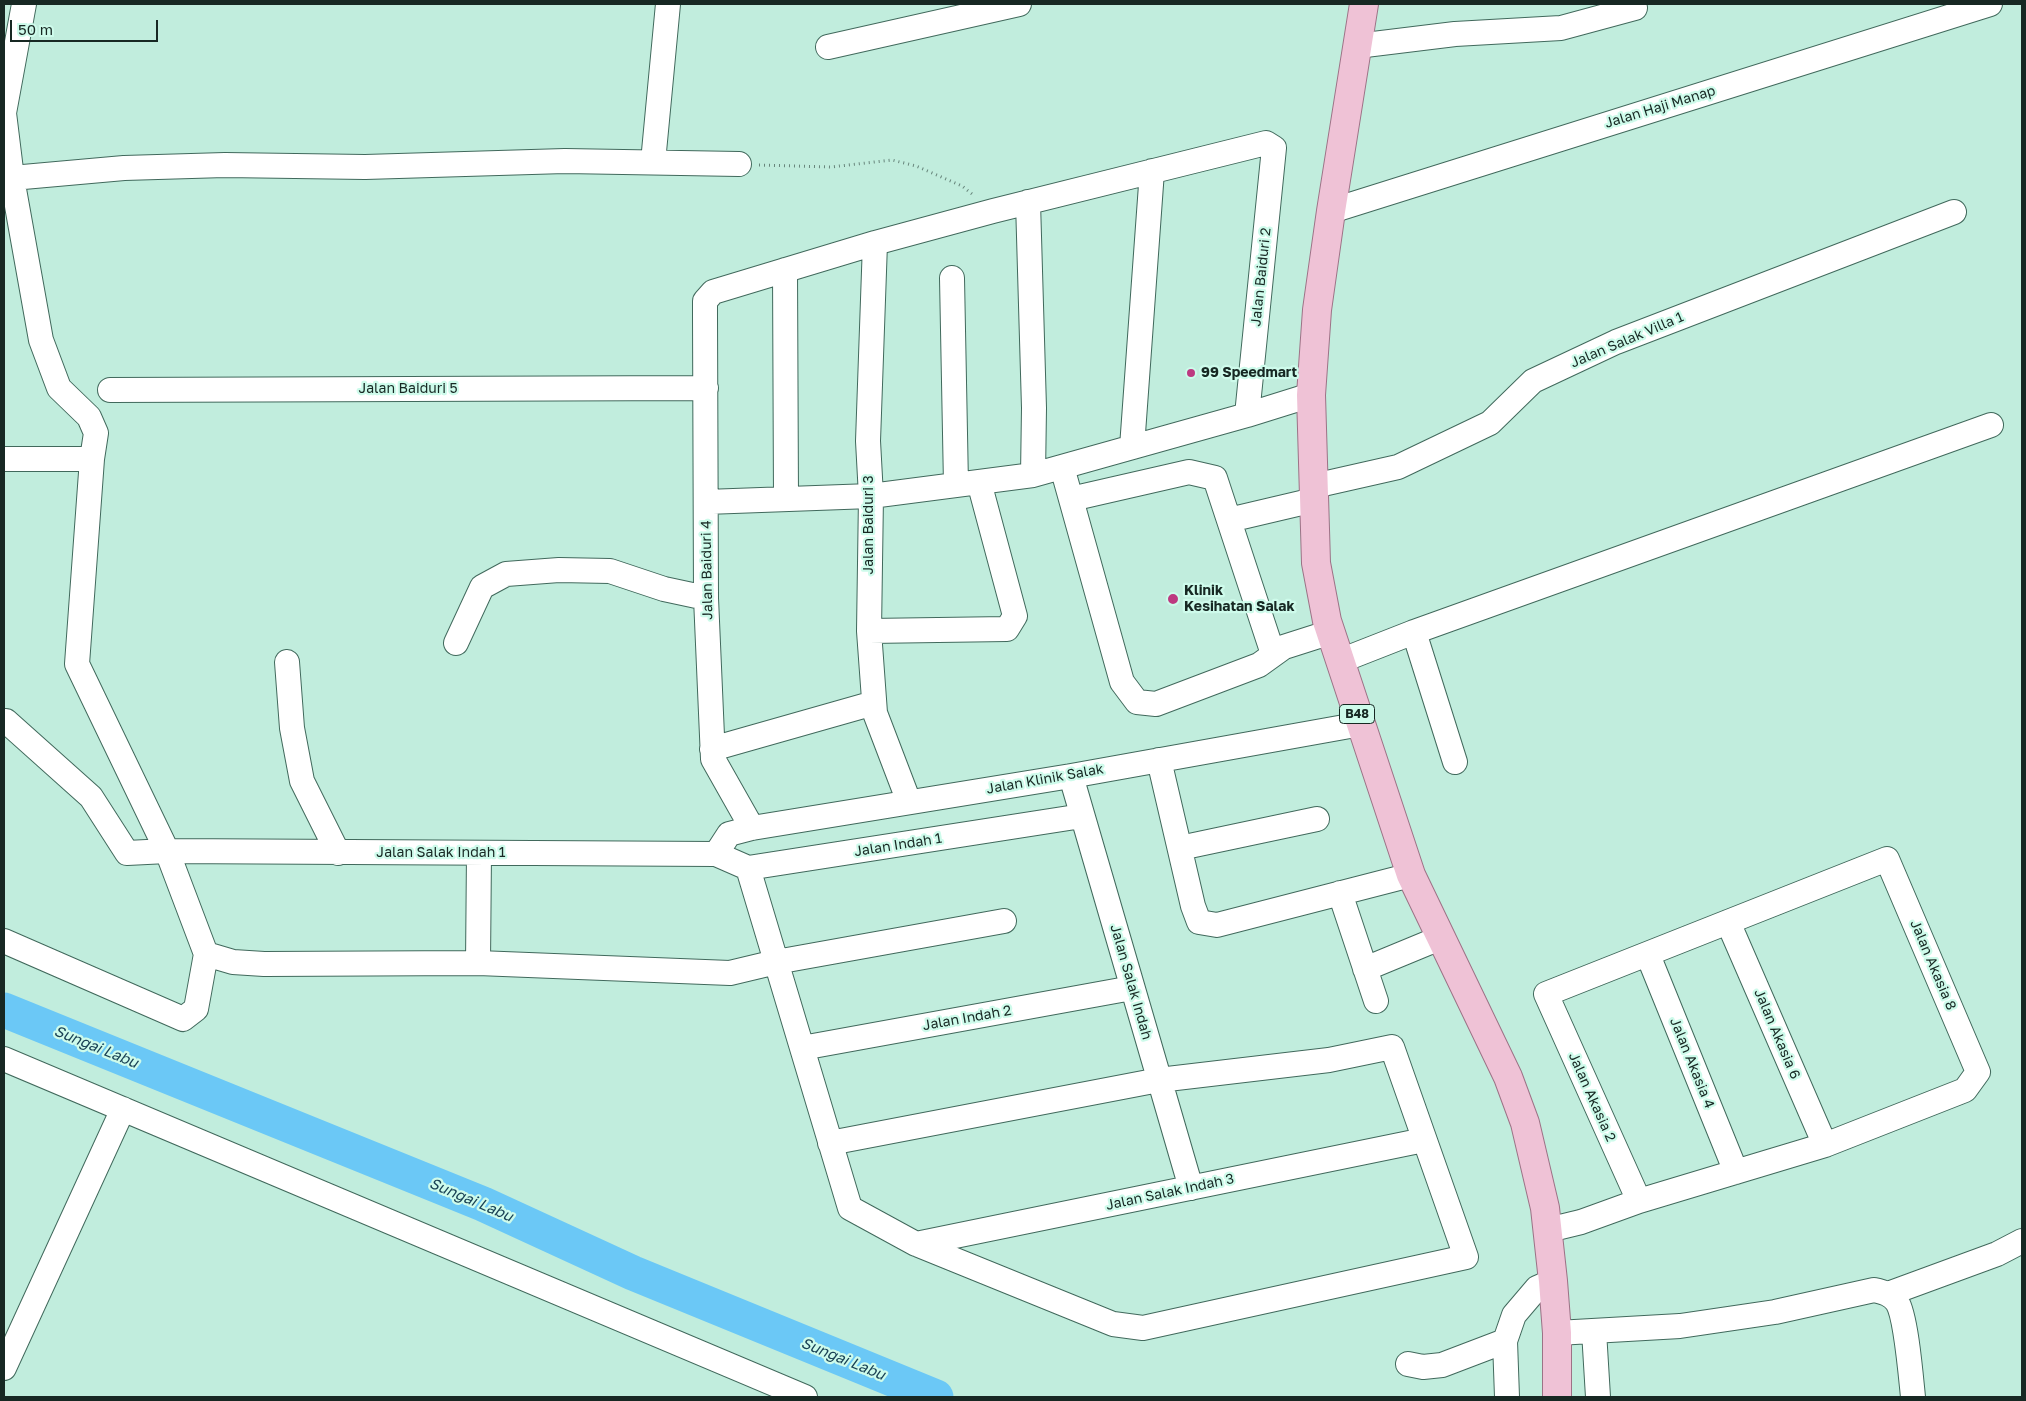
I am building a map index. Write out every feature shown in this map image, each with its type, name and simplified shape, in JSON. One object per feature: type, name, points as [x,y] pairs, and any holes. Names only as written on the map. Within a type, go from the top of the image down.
[{"type":"main road","name":"B48","points":[[1364,4],[1317,310],[1311,395],[1316,564],[1331,632],[1411,875],[1511,1086],[1525,1124],[1545,1208],[1548,1230],[1556,1333],[1557,1397]]},
{"type":"street","points":[[4,941],[183,1019],[196,1009],[206,954],[167,851],[78,664],[92,459],[96,433],[89,417],[59,388],[42,340],[12,178],[4,113],[24,4]]},
{"type":"street","points":[[653,162],[668,4]]},
{"type":"street","points":[[828,47],[1019,4]]},
{"type":"street","name":"Jalan Haji Manap","points":[[1331,211],[1990,4]]},
{"type":"street","points":[[1357,46],[1455,34],[1561,28],[1636,8]]},
{"type":"street","name":"Jalan Baiduri 2","points":[[1152,171],[1266,143],[1274,148],[1247,415]]},
{"type":"street","points":[[12,178],[124,168],[225,165],[365,167],[565,161],[739,164]]},
{"type":"street","points":[[786,499],[785,270],[993,211],[1152,171],[1132,447]]},
{"type":"street","points":[[1028,202],[1034,408],[1033,475]]},
{"type":"street","name":"Jalan Salak Villa 1","points":[[1229,520],[1398,467],[1490,423],[1533,381],[1616,342],[1954,212]]},
{"type":"street","name":"Jalan Baiduri 3","points":[[875,243],[868,441],[870,496],[869,631],[875,713],[909,802]]},
{"type":"street","name":"Jalan Baiduri 4","points":[[752,828],[713,759],[712,749],[706,598],[706,301],[714,292],[785,270]]},
{"type":"street","points":[[952,278],[956,485]]},
{"type":"street","name":"Jalan Baiduri 5","points":[[110,390],[706,388]]},
{"type":"street","points":[[706,502],[870,496],[1033,475],[1247,415],[1311,395]]},
{"type":"street","points":[[1340,661],[1414,632],[1991,425]]},
{"type":"street","points":[[4,459],[92,459]]},
{"type":"street","points":[[1062,467],[1122,682],[1137,702],[1156,704],[1259,665],[1284,647],[1331,632]]},
{"type":"street","points":[[1071,499],[1189,472],[1215,478],[1273,654]]},
{"type":"street","points":[[869,631],[1007,629],[1015,616],[979,482]]},
{"type":"street","points":[[456,643],[482,587],[506,574],[560,570],[610,571],[664,589],[706,598]]},
{"type":"street","points":[[1414,632],[1455,762]]},
{"type":"street","points":[[287,662],[292,728],[302,781],[338,853]]},
{"type":"street","points":[[712,749],[874,704]]},
{"type":"street","name":"Jalan Salak Indah 1","points":[[6,721],[91,797],[127,854],[167,851],[716,854]]},
{"type":"street","name":"Jalan Klinik Salak","points":[[716,854],[729,834],[752,828],[1070,776],[1360,724]]},
{"type":"street","points":[[1159,760],[1193,906],[1199,922],[1217,925],[1411,875]]},
{"type":"street","name":"Jalan Salak Indah","points":[[1070,776],[1191,1188]]},
{"type":"street","name":"Jalan Indah 1","points":[[748,868],[1082,816]]},
{"type":"street","points":[[1180,848],[1317,819]]},
{"type":"street","points":[[478,963],[479,853]]},
{"type":"street","points":[[716,854],[748,868],[830,1143],[850,1208],[916,1244],[1113,1324],[1143,1328],[1466,1257],[1392,1048],[1329,1060],[1159,1080],[830,1143]]},
{"type":"street","name":"Jalan Akasia 8","points":[[1728,922],[1888,859],[1978,1072],[1965,1090],[1825,1145]]},
{"type":"street","points":[[1340,893],[1376,1001]]},
{"type":"street","points":[[206,954],[233,962],[264,964],[478,963],[730,973],[776,962],[1004,922]]},
{"type":"street","points":[[1648,955],[1728,922]]},
{"type":"street","name":"Jalan Akasia 6","points":[[1728,922],[1825,1145]]},
{"type":"street","points":[[1365,969],[1440,938]]},
{"type":"street","name":"Jalan Akasia 2","points":[[1639,1201],[1546,994],[1648,955]]},
{"type":"street","name":"Jalan Akasia 4","points":[[1648,955],[1736,1172]]},
{"type":"street","name":"Jalan Indah 2","points":[[802,1048],[1132,988]]},
{"type":"street","points":[[4,1059],[805,1397]]},
{"type":"street","points":[[4,1368],[124,1109]]},
{"type":"street","name":"Jalan Salak Indah 3","points":[[916,1244],[1424,1140]]},
{"type":"street","points":[[1548,1230],[1581,1222],[1639,1201],[1825,1145]]},
{"type":"street","points":[[1888,1294],[1997,1254],[2022,1241]]},
{"type":"street","points":[[1507,1397],[1506,1341],[1514,1315],[1537,1288],[1553,1281]]},
{"type":"street","points":[[1556,1333],[1680,1326],[1775,1312],[1874,1290],[1888,1294],[1897,1303],[1903,1319],[1914,1397]]},
{"type":"street","points":[[1594,1331],[1598,1397]]},
{"type":"street","points":[[1408,1364],[1423,1367],[1442,1365],[1506,1341]]},
{"type":"path","points":[[739,164],[831,167],[892,160],[916,166],[962,186],[993,211]]},
{"type":"waterway","name":"Sungai Labu","points":[[4,1010],[483,1204],[633,1273],[936,1397]]},
{"type":"place","name":"99 Speedmart","points":[[1191,373]]},
{"type":"place","name":"Klinik Kesihatan Salak","points":[[1173,599]]}]
